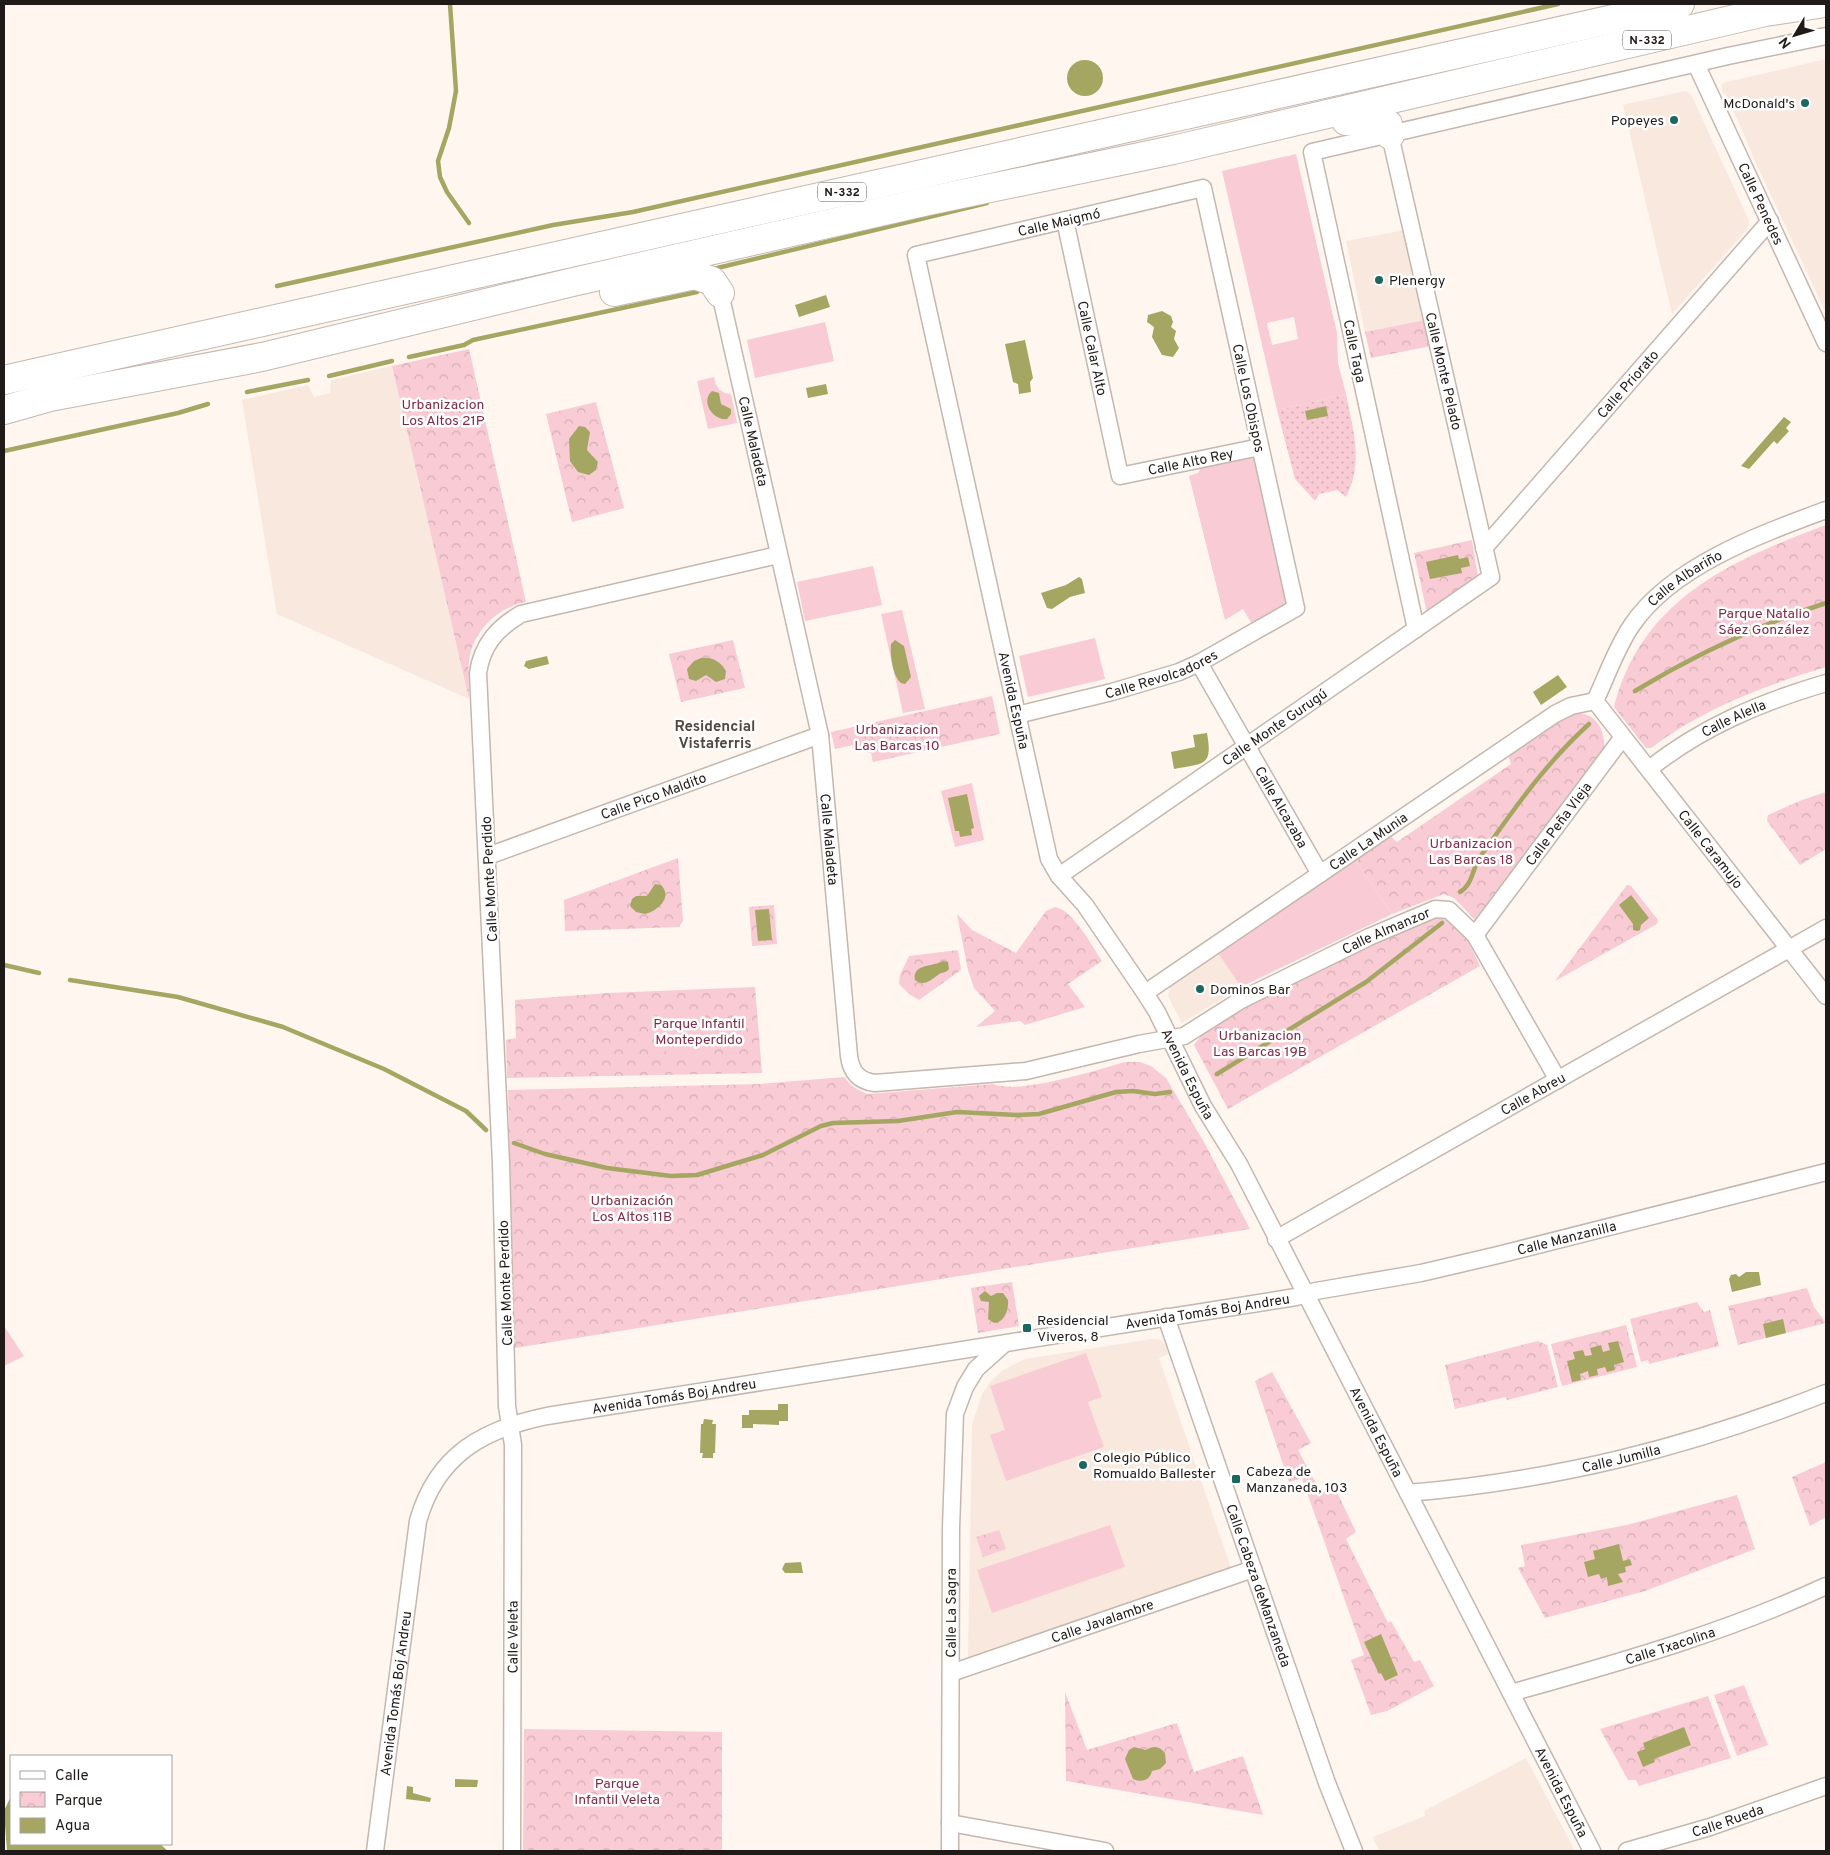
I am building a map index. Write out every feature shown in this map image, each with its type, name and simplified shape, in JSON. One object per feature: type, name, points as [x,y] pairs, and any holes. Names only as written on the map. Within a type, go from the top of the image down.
[{"type":"highway","name":"N-332","points":[[4,380],[1680,4]]},
{"type":"highway","name":"N-332","points":[[4,410],[50,397],[262,357],[928,201],[1173,150],[1765,12],[1819,4]]},
{"type":"highway","points":[[1272,126],[1378,120],[1388,124],[1390,135]]},
{"type":"highway","points":[[4,420],[156,395],[690,276],[707,278],[716,286],[720,293]]},
{"type":"street","points":[[1390,135],[1826,36]]},
{"type":"street","name":"Calle Penedes","points":[[1696,64],[1826,343]]},
{"type":"street","name":"Calle Monte Pelado","points":[[1390,135],[1491,577]]},
{"type":"street","name":"Calle Taga","points":[[1390,135],[1312,152],[1416,628]]},
{"type":"street","name":"Calle Maigmó","points":[[916,255],[1203,188]]},
{"type":"street","name":"Calle Los Obispos","points":[[1203,188],[1296,608]]},
{"type":"street","name":"Calle Calar Alto","points":[[1065,220],[1121,476]]},
{"type":"street","name":"Calle Priorato","points":[[1484,548],[1770,221]]},
{"type":"street","name":"Avenida Espuña","points":[[916,255],[1046,849],[1059,876],[1085,905],[1145,993],[1170,1039],[1202,1106],[1239,1164],[1592,1851]]},
{"type":"street","name":"Calle Maladeta","points":[[720,293],[820,735],[850,1065],[860,1078],[875,1083],[1019,1072],[1139,1044],[1170,1039]]},
{"type":"street","name":"Calle Alto Rey","points":[[1121,476],[1260,447]]},
{"type":"street","name":"Calle Albariño","points":[[1595,701],[1618,648],[1632,625],[1666,589],[1705,563],[1765,534],[1826,510]]},
{"type":"street","name":"Calle Monte Perdido","points":[[510,1425],[507,1406],[500,1143],[488,856],[478,673],[484,649],[491,637],[509,621],[521,614],[778,555]]},
{"type":"street","name":"Calle Monte Gurugú","points":[[1059,876],[1491,577]]},
{"type":"street","name":"Calle Revolcadores","points":[[1017,715],[1179,672],[1199,663],[1296,608]]},
{"type":"street","name":"Calle Alcazaba","points":[[1199,663],[1320,874]]},
{"type":"street","name":"Calle Alella","points":[[1649,769],[1680,746],[1722,721],[1826,683]]},
{"type":"street","name":"Calle Caramujo","points":[[1595,701],[1826,996]]},
{"type":"street","name":"Calle La Munia","points":[[1145,993],[1555,714],[1571,706],[1595,701]]},
{"type":"street","name":"Calle Pico Maldito","points":[[488,856],[820,735]]},
{"type":"street","name":"Calle Peña Vieja","points":[[1475,935],[1623,737]]},
{"type":"street","name":"Calle Almanzor","points":[[1170,1039],[1184,1036],[1241,1000],[1341,951],[1435,909],[1449,910],[1475,935],[1558,1080]]},
{"type":"street","name":"Calle Abreu","points":[[1276,1239],[1826,928]]},
{"type":"street","name":"Calle Manzanilla","points":[[1305,1294],[1421,1273],[1498,1255],[1826,1172]]},
{"type":"street","name":"Avenida Tomás Boj Andreu","points":[[375,1851],[415,1540],[423,1505],[439,1475],[452,1459],[477,1440],[510,1425],[548,1416],[1166,1318],[1305,1294]]},
{"type":"street","name":"Calle Cabeza deManzaneda","points":[[1166,1318],[1328,1783],[1354,1851]]},
{"type":"street","name":"Calle La Sagra","points":[[950,1851],[954,1441],[958,1405],[970,1378],[983,1361],[1005,1343]]},
{"type":"street","points":[[946,1352],[959,1358],[967,1367],[970,1378]]},
{"type":"street","name":"Calle Jumilla","points":[[1408,1493],[1525,1479],[1648,1454],[1760,1419],[1826,1393]]},
{"type":"street","name":"Calle Veleta","points":[[510,1425],[514,1454],[512,1851]]},
{"type":"street","name":"Calle Javalambre","points":[[951,1673],[1253,1569]]},
{"type":"street","name":"Calle Txacolina","points":[[1511,1694],[1658,1652],[1716,1632],[1826,1586]]},
{"type":"street","name":"Calle Rueda","points":[[1627,1851],[1710,1827],[1826,1786]]},
{"type":"street","points":[[950,1823],[1105,1851]]},
{"type":"shaded area","points":[[1826,59],[1826,313],[1741,127],[1726,95],[1722,91],[1722,86],[1723,83]]},
{"type":"shaded area","points":[[1685,91],[1691,94],[1749,221],[1748,228],[1672,314],[1623,105]]},
{"type":"shaded area","points":[[1406,230],[1425,320],[1365,332],[1346,241]]},
{"type":"shaded area","points":[[392,366],[469,699],[277,614],[242,400],[308,385],[314,397],[330,393],[331,380]]},
{"type":"shaded area","points":[[1218,953],[1241,987],[1182,1023],[1168,996],[1170,988],[1175,982]]},
{"type":"shaded area","name":"Colegio Público Romualdo Ballester","points":[[1152,1339],[1160,1340],[1166,1345],[1168,1354],[1159,1358],[1231,1568],[968,1658],[972,1425],[982,1394],[991,1381],[1003,1370],[1025,1359]]},
{"type":"shaded area","points":[[1526,1758],[1575,1851],[1379,1851],[1373,1837],[1425,1816],[1424,1811]]},
{"type":"green space","points":[[1296,154],[1337,333],[1338,363],[1346,394],[1277,410],[1222,171]],"holes":[[[1294,317],[1298,339],[1272,345],[1267,323]]]},
{"type":"green space","points":[[1425,320],[1431,346],[1371,358],[1365,332]]},
{"type":"green space","points":[[825,322],[834,361],[755,378],[747,340]]},
{"type":"green space","name":"Urbanizacion Los Altos 21P","points":[[469,349],[526,602],[506,609],[488,622],[481,630],[471,649],[469,660],[469,699],[392,366]]},
{"type":"green space","points":[[714,377],[719,389],[731,394],[737,423],[708,429],[697,381]]},
{"type":"green space","points":[[1346,394],[1354,433],[1355,472],[1346,497],[1337,490],[1319,494],[1315,501],[1295,479],[1277,410]]},
{"type":"green space","points":[[596,402],[624,508],[572,522],[546,414]]},
{"type":"green space","points":[[1251,457],[1255,461],[1288,603],[1252,624],[1243,609],[1225,620],[1189,476],[1198,473],[1201,467]]},
{"type":"green space","name":"Parque Natalio Sáez González","points":[[1826,525],[1826,667],[1757,690],[1713,710],[1692,721],[1651,748],[1646,748],[1614,707],[1627,670],[1645,638],[1668,611],[1694,589],[1724,570],[1756,553]]},
{"type":"green space","points":[[1472,540],[1478,577],[1427,613],[1414,553]]},
{"type":"green space","points":[[873,566],[882,605],[805,621],[797,582]]},
{"type":"green space","points":[[902,610],[925,709],[903,713],[881,614]]},
{"type":"green space","points":[[1095,638],[1105,679],[1028,697],[1019,656]]},
{"type":"green space","points":[[733,640],[745,688],[681,702],[669,654]]},
{"type":"green space","name":"Urbanizacion Las Barcas 10","points":[[992,696],[1000,734],[873,762],[871,753],[854,751],[853,745],[835,749],[831,732]]},
{"type":"green space","name":"Urbanizacion Las Barcas 18","points":[[1575,713],[1589,716],[1598,724],[1603,736],[1604,750],[1478,923],[1454,898],[1444,894],[1392,914],[1355,860],[1390,836],[1397,842],[1511,764],[1508,755],[1567,715]]},
{"type":"green space","points":[[972,783],[984,840],[955,847],[941,791]]},
{"type":"green space","points":[[1826,792],[1826,849],[1800,865],[1767,821],[1768,815]]},
{"type":"green space","points":[[678,858],[683,921],[679,927],[565,931],[564,900]]},
{"type":"green space","points":[[1355,860],[1392,914],[1241,987],[1218,953]]},
{"type":"green space","points":[[1627,885],[1631,886],[1658,920],[1657,924],[1555,981]]},
{"type":"green space","points":[[774,905],[777,944],[752,946],[749,907]]},
{"type":"green space","points":[[1055,907],[1062,910],[1075,921],[1102,961],[1068,984],[1085,1007],[1025,1025],[1020,1021],[976,1027],[995,1011],[974,988],[968,970],[957,914],[972,930],[1016,953],[1046,911]]},
{"type":"green space","name":"Urbanizacion Las Barcas 19B","points":[[1440,912],[1465,935],[1480,966],[1228,1109],[1194,1045],[1204,1032],[1230,1012]]},
{"type":"green space","points":[[958,950],[961,970],[919,1000],[909,994],[899,984],[900,975],[909,956]]},
{"type":"green space","name":"Parque Infantil Monteperdido","points":[[755,987],[762,1073],[507,1078],[506,1040],[516,1038],[515,1000],[608,993]]},
{"type":"green space","points":[[705,1013],[707,1056],[666,1057],[664,1015]]},
{"type":"green space","name":"Urbanización Los Altos 11B","points":[[1125,1062],[1140,1062],[1151,1066],[1166,1078],[1205,1144],[1250,1229],[515,1348],[508,1090],[760,1084],[844,1077],[853,1087],[867,1094],[993,1084],[1005,1087],[1039,1084]]},
{"type":"green space","points":[[1012,1282],[1019,1326],[978,1333],[971,1288]]},
{"type":"green space","points":[[1807,1288],[1814,1307],[1826,1323],[1738,1345],[1728,1306]]},
{"type":"green space","points":[[1697,1302],[1704,1312],[1710,1310],[1719,1346],[1649,1364],[1648,1360],[1641,1362],[1630,1319]]},
{"type":"green space","points":[[1626,1325],[1637,1367],[1562,1386],[1551,1344]]},
{"type":"green space","points":[[4,1326],[24,1356],[4,1366]]},
{"type":"green space","points":[[1538,1341],[1547,1345],[1558,1387],[1507,1400],[1506,1397],[1455,1409],[1445,1365]]},
{"type":"green space","points":[[1086,1353],[1102,1397],[1088,1402],[1104,1447],[1006,1481],[990,1435],[1005,1430],[990,1386]]},
{"type":"green space","points":[[1272,1372],[1311,1443],[1298,1450],[1321,1493],[1334,1486],[1356,1532],[1346,1539],[1388,1623],[1391,1621],[1414,1662],[1420,1660],[1434,1686],[1387,1711],[1371,1715],[1351,1660],[1364,1655],[1302,1478],[1289,1482],[1255,1381]]},
{"type":"green space","points":[[1826,1462],[1826,1517],[1810,1526],[1792,1477]]},
{"type":"green space","points":[[1737,1495],[1755,1549],[1645,1591],[1545,1618],[1518,1568],[1525,1566],[1521,1545],[1627,1525]]},
{"type":"green space","points":[[1110,1525],[1125,1567],[992,1613],[977,1570]]},
{"type":"green space","points":[[999,1530],[1006,1549],[983,1557],[976,1537]]},
{"type":"green space","points":[[1744,1685],[1768,1745],[1737,1756],[1714,1695]]},
{"type":"green space","points":[[1065,1692],[1087,1750],[1177,1723],[1194,1772],[1243,1756],[1263,1815],[1066,1781]]},
{"type":"green space","points":[[1708,1696],[1731,1758],[1639,1786],[1636,1780],[1628,1780],[1600,1729]]},
{"type":"green space","name":"Parque Infantil Veleta","points":[[524,1729],[722,1732],[722,1851],[523,1851]]},
{"type":"water","points":[[1085,60],[1092,61],[1098,65],[1102,71],[1102,85],[1098,91],[1092,95],[1085,96],[1078,95],[1072,91],[1068,85],[1067,78],[1068,71],[1072,65],[1078,61]]},
{"type":"water","points":[[826,295],[830,307],[799,317],[795,305]]},
{"type":"water","points":[[1162,311],[1171,316],[1173,322],[1171,327],[1176,331],[1174,339],[1179,348],[1173,357],[1162,355],[1152,337],[1154,327],[1147,322],[1148,315]]},
{"type":"water","points":[[1025,340],[1033,378],[1030,382],[1031,392],[1019,394],[1018,384],[1013,382],[1005,344]]},
{"type":"water","points":[[826,384],[828,394],[808,398],[806,388]]},
{"type":"water","points":[[712,391],[719,393],[721,404],[731,409],[731,414],[727,419],[717,417],[710,410],[707,400]]},
{"type":"water","points":[[1326,406],[1328,416],[1307,420],[1305,411]]},
{"type":"water","points":[[1784,417],[1791,422],[1786,428],[1789,431],[1777,444],[1774,441],[1749,469],[1741,466]]},
{"type":"water","points":[[579,426],[585,427],[590,432],[587,450],[598,462],[596,470],[589,475],[578,472],[570,461],[569,439]]},
{"type":"water","points":[[1458,555],[1459,559],[1468,557],[1470,566],[1461,568],[1462,573],[1430,579],[1426,562]]},
{"type":"water","points":[[1079,577],[1082,579],[1085,593],[1070,597],[1052,609],[1047,608],[1041,593],[1066,585]]},
{"type":"water","points":[[895,640],[904,646],[911,677],[905,684],[898,680],[892,664],[891,644]]},
{"type":"water","points":[[547,656],[549,664],[529,669],[524,666],[526,661]]},
{"type":"water","points":[[701,658],[709,658],[718,662],[726,671],[725,679],[716,682],[706,675],[696,681],[689,679],[687,669],[694,661]]},
{"type":"water","points":[[1558,675],[1567,687],[1541,705],[1533,692]]},
{"type":"water","points":[[1207,733],[1209,752],[1207,758],[1193,766],[1174,769],[1171,752],[1195,747],[1193,735]]},
{"type":"water","points":[[967,794],[974,828],[971,829],[972,835],[960,837],[959,831],[955,831],[948,798]]},
{"type":"water","points":[[655,884],[661,885],[664,890],[665,899],[655,910],[645,914],[636,912],[630,906],[632,899],[636,896],[647,896]]},
{"type":"water","points":[[1631,895],[1649,918],[1641,925],[1638,931],[1633,930],[1633,924],[1619,905]]},
{"type":"water","points":[[769,909],[772,940],[758,941],[755,910]]},
{"type":"water","points":[[943,961],[948,962],[949,969],[924,983],[915,980],[915,975],[920,968]]},
{"type":"water","points":[[1746,1272],[1759,1272],[1761,1285],[1732,1292],[1729,1279],[1731,1275],[1736,1274],[1739,1277]]},
{"type":"water","points":[[985,1291],[991,1296],[1003,1293],[1008,1300],[1008,1308],[1001,1321],[994,1323],[988,1319],[989,1302],[981,1301],[979,1296]]},
{"type":"water","points":[[1783,1319],[1786,1333],[1766,1338],[1763,1324]]},
{"type":"water","points":[[1618,1341],[1624,1362],[1614,1365],[1615,1370],[1607,1372],[1605,1367],[1597,1369],[1598,1375],[1589,1377],[1588,1371],[1580,1374],[1581,1380],[1572,1382],[1567,1361],[1575,1359],[1573,1352],[1583,1350],[1585,1356],[1592,1355],[1590,1348],[1601,1345],[1603,1352],[1610,1350],[1608,1343]]},
{"type":"water","points":[[778,1404],[788,1404],[788,1421],[779,1421],[779,1425],[753,1424],[753,1428],[742,1428],[742,1415],[749,1415],[749,1410],[778,1410]]},
{"type":"water","points":[[704,1419],[713,1420],[712,1424],[716,1424],[715,1453],[713,1453],[713,1458],[702,1458],[703,1453],[700,1453],[701,1424],[703,1424]]},
{"type":"water","points":[[1619,1544],[1623,1561],[1630,1559],[1632,1565],[1625,1567],[1626,1572],[1618,1574],[1623,1582],[1608,1586],[1607,1577],[1601,1579],[1599,1574],[1588,1577],[1584,1562],[1595,1559],[1593,1551]]},
{"type":"water","points":[[801,1562],[803,1573],[785,1573],[782,1569],[785,1563]]},
{"type":"water","points":[[1381,1634],[1398,1675],[1385,1681],[1381,1673],[1379,1674],[1364,1642]]},
{"type":"water","points":[[1684,1727],[1691,1745],[1654,1759],[1655,1762],[1643,1767],[1637,1752],[1645,1749],[1643,1743]]},
{"type":"water","points":[[1134,1747],[1146,1750],[1151,1747],[1159,1748],[1165,1753],[1166,1763],[1160,1769],[1152,1771],[1145,1780],[1133,1779],[1125,1759],[1129,1750]]},
{"type":"water","points":[[455,1779],[478,1780],[477,1787],[455,1787]]},
{"type":"water","points":[[407,1786],[413,1787],[413,1793],[431,1798],[430,1802],[406,1799]]},
{"type":"water","points":[[10,1798],[10,1845],[161,1845],[168,1851],[7,1851],[4,1811]]},
{"type":"waterway","points":[[450,4],[456,91],[449,128],[438,161],[440,177],[447,192],[469,223]]},
{"type":"waterway","points":[[277,286],[553,225],[633,212],[1558,4]]},
{"type":"waterway","points":[[713,269],[987,203]]},
{"type":"waterway","points":[[409,357],[464,345],[473,340],[697,292]]},
{"type":"waterway","points":[[329,376],[392,361]]},
{"type":"waterway","points":[[247,392],[308,380]]},
{"type":"waterway","points":[[4,451],[178,413],[208,404]]},
{"type":"waterway","points":[[1635,691],[1728,641],[1826,603]]},
{"type":"waterway","points":[[1460,892],[1470,881],[1480,857],[1544,771],[1589,724]]},
{"type":"waterway","points":[[1217,1074],[1366,982],[1442,923]]},
{"type":"waterway","points":[[4,965],[39,973]]},
{"type":"waterway","points":[[70,980],[178,997],[283,1027],[384,1069],[466,1111],[486,1130]]},
{"type":"waterway","points":[[514,1143],[545,1154],[607,1168],[671,1176],[697,1175],[763,1155],[821,1126],[833,1123],[898,1121],[957,1112],[1017,1115],[1039,1114],[1116,1092],[1133,1091],[1155,1094],[1170,1092]]},
{"type":"place","name":"McDonald's","points":[[1805,103]]},
{"type":"place","name":"Popeyes","points":[[1674,120]]},
{"type":"place","name":"Plenergy","points":[[1379,280]]},
{"type":"place","name":"Dominos Bar","points":[[1200,989]]},
{"type":"place","name":"Residencial Viveros, 8","points":[[1027,1328]]},
{"type":"place","name":"Colegio Público Romualdo Ballester","points":[[1083,1465]]},
{"type":"place","name":"Cabeza de Manzaneda, 103","points":[[1236,1479]]},
{"type":"district","name":"Residencial Vistaferris","points":[[715,734]]}]
